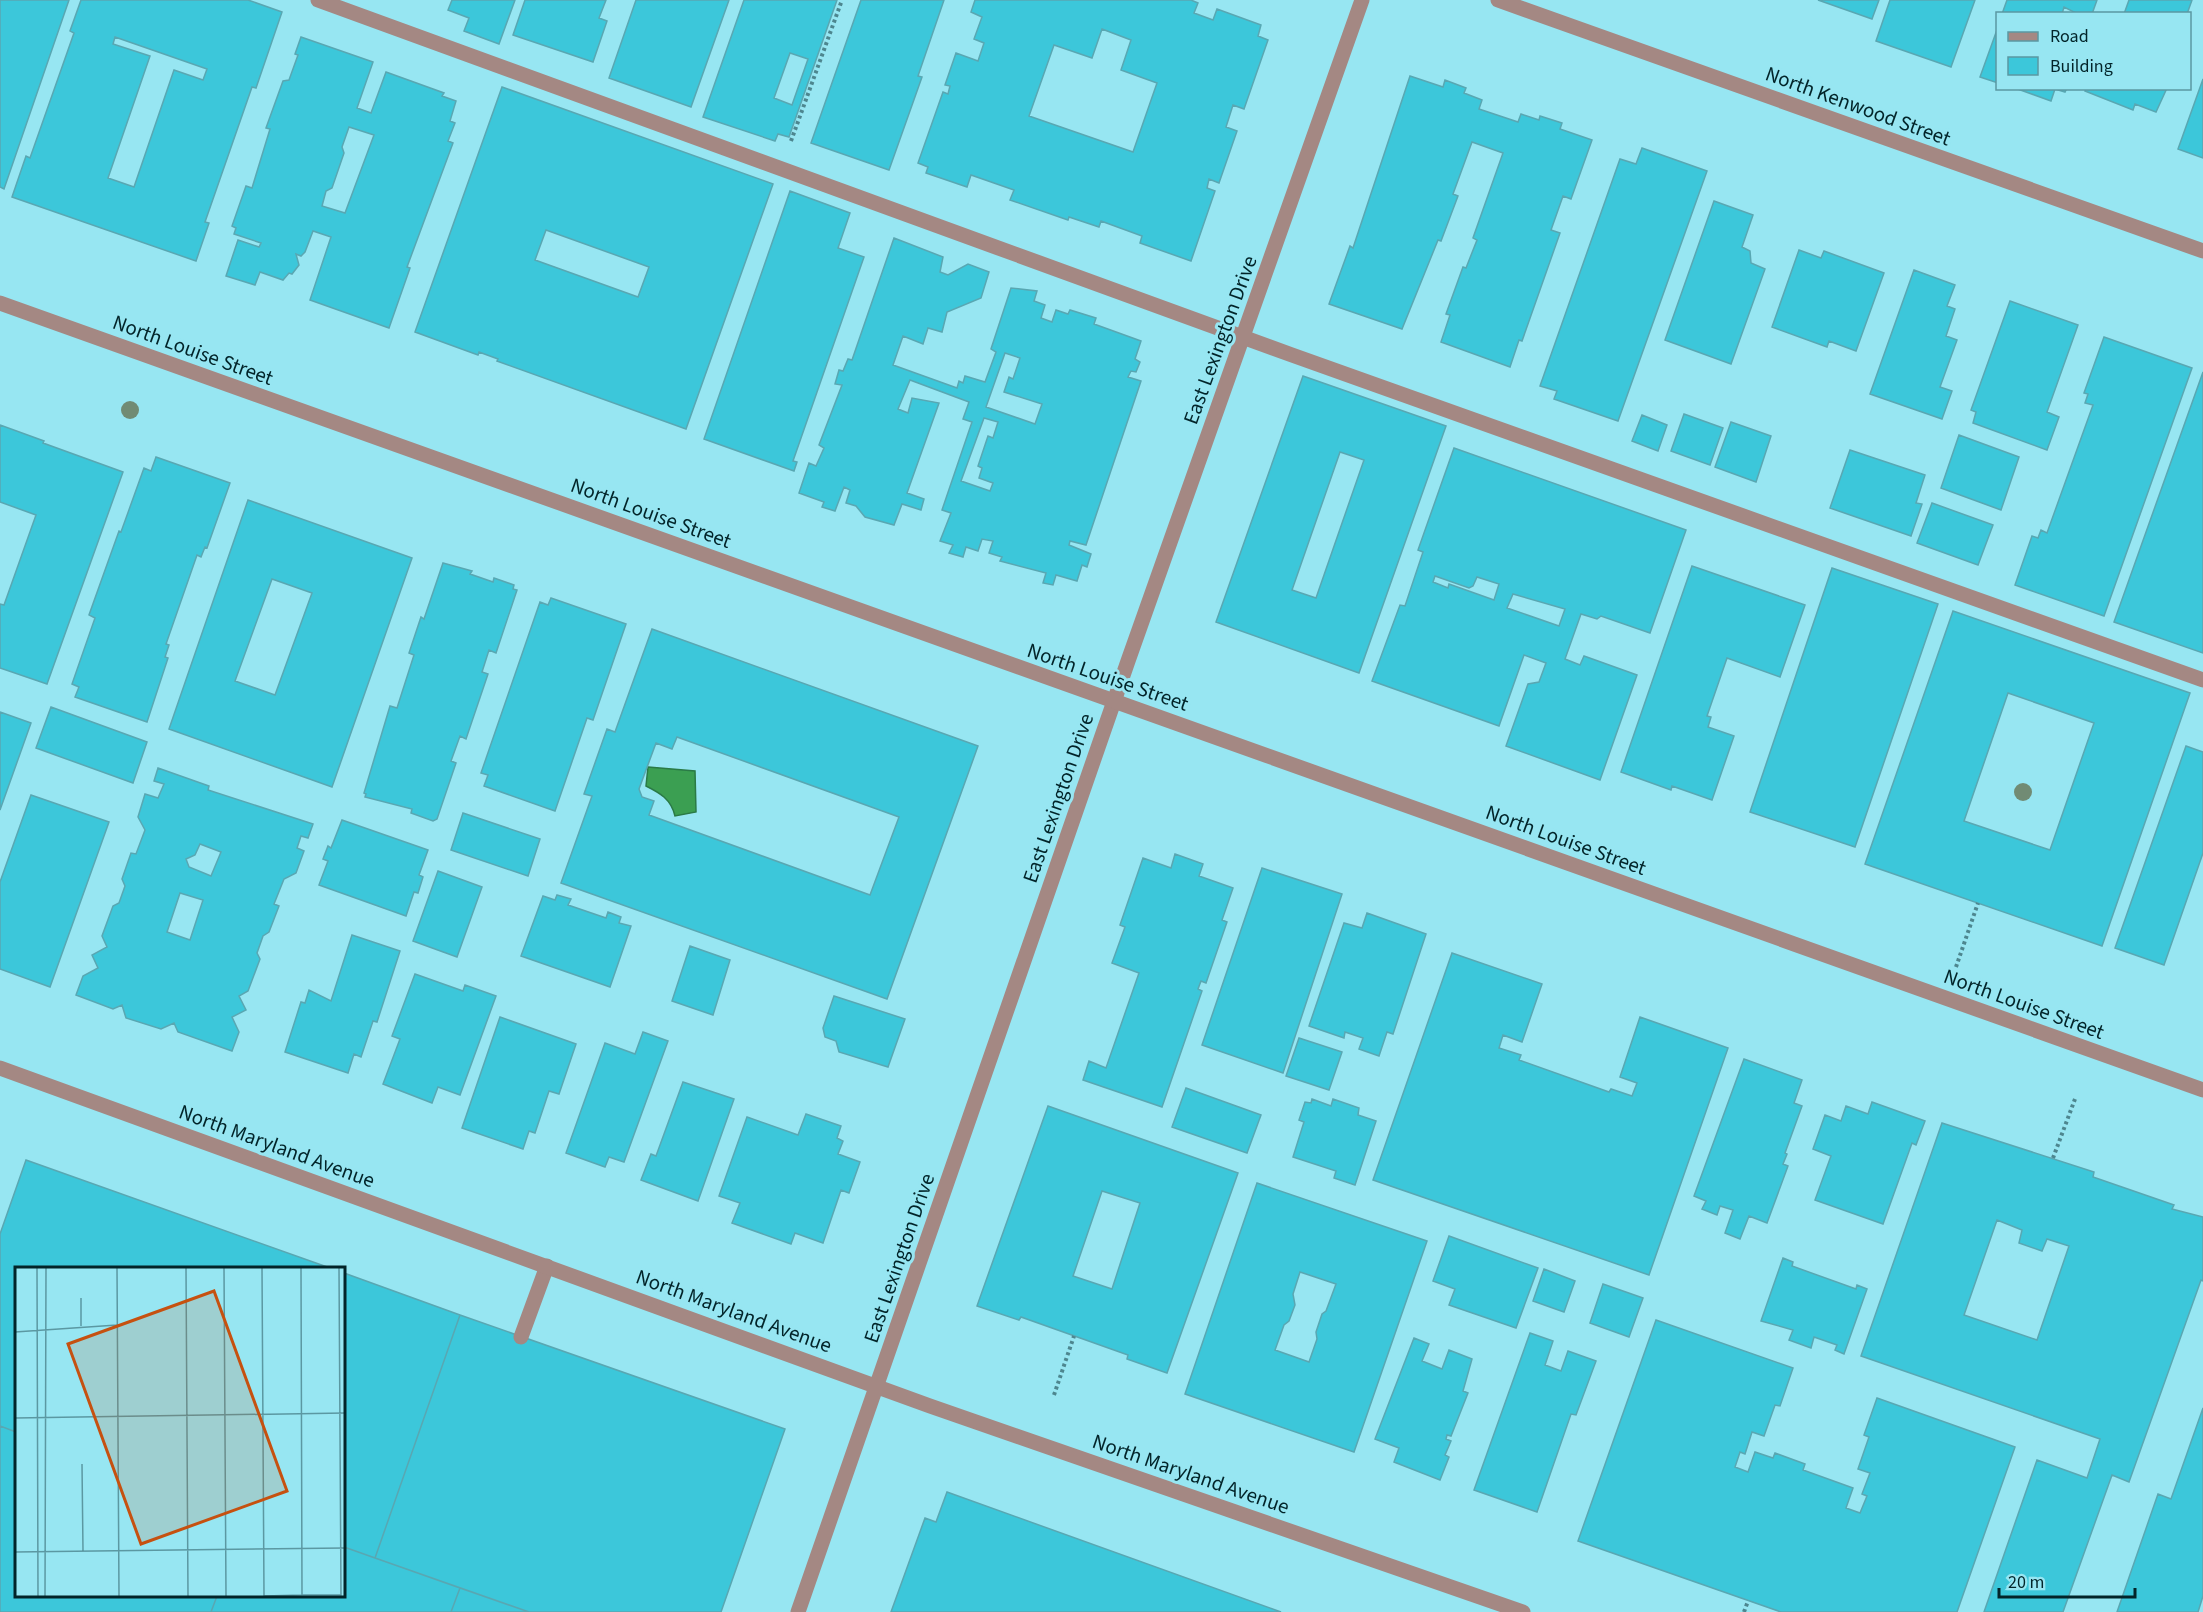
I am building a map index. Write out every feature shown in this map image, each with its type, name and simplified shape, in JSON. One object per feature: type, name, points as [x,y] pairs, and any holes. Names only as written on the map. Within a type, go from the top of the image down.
[{"type":"street","points":[[318,0],[1243,337],[2203,680]]},
{"type":"street","name":"East Lexington Drive","points":[[798,1612],[1114,701],[1362,0]]},
{"type":"street","name":"North Kenwood Street","points":[[1498,0],[2203,251]]},
{"type":"street","name":"North Louise Street","points":[[0,303],[2203,1090]]},
{"type":"street","name":"North Maryland Avenue","points":[[0,1068],[877,1386],[1523,1612]]},
{"type":"street","points":[[521,1337],[547,1266]]},
{"type":"path","points":[[781,169],[842,0]]},
{"type":"path","points":[[1955,971],[1978,903]]},
{"type":"path","points":[[2053,1158],[2075,1099]]},
{"type":"path","points":[[1054,1395],[1074,1336]]},
{"type":"path","points":[[1744,1612],[1748,1600]]},
{"type":"shaded area","points":[[648,767],[695,771],[696,812],[675,816],[671,805],[664,797],[646,786]]},
{"type":"building","points":[[0,0],[69,0],[4,189],[0,187]]},
{"type":"building","points":[[81,0],[248,0],[282,12],[256,88],[252,87],[205,222],[209,223],[196,261],[12,197],[26,156],[30,158],[74,33],[70,31]],"holes":[[[115,37],[207,69],[203,80],[174,70],[134,187],[108,178],[150,56],[113,44]]]},
{"type":"building","points":[[452,0],[515,0],[499,44],[464,31],[469,18],[448,10]]},
{"type":"building","points":[[525,0],[606,0],[599,18],[607,21],[593,62],[513,35]]},
{"type":"building","points":[[636,0],[729,0],[691,107],[609,78]]},
{"type":"building","points":[[744,0],[837,0],[789,137],[778,134],[775,141],[703,117]],"holes":[[[790,53],[808,59],[792,105],[774,98]]]},
{"type":"building","points":[[861,0],[944,0],[918,76],[922,77],[889,170],[811,143]]},
{"type":"building","points":[[975,0],[1191,0],[1198,3],[1194,13],[1213,20],[1217,9],[1261,25],[1258,36],[1268,40],[1244,109],[1233,105],[1226,127],[1237,131],[1219,183],[1209,179],[1207,188],[1215,191],[1191,261],[1140,243],[1142,236],[1101,221],[1099,227],[1069,217],[1068,220],[1010,200],[1014,190],[971,175],[967,187],[926,173],[928,167],[918,163],[943,92],[948,94],[950,86],[945,85],[956,53],[978,61],[984,43],[974,39],[982,17],[971,12]],"holes":[[[1102,29],[1131,40],[1121,70],[1157,83],[1133,152],[1029,116],[1054,45],[1092,58]]]},
{"type":"building","points":[[1818,0],[1879,0],[1872,19]]},
{"type":"building","points":[[1890,0],[1975,0],[1951,67],[1876,41]]},
{"type":"building","points":[[2007,0],[2097,0],[2093,12],[2074,12],[2064,7],[2063,12],[2003,12]]},
{"type":"building","points":[[2129,0],[2192,0],[2188,12],[2125,12]]},
{"type":"building","points":[[1996,33],[1996,82],[1980,77]]},
{"type":"building","points":[[301,37],[373,62],[357,108],[371,113],[386,72],[444,93],[442,96],[456,101],[450,121],[455,123],[448,141],[453,143],[407,267],[410,268],[389,328],[310,300],[331,237],[313,231],[305,252],[301,256],[296,254],[299,265],[283,280],[260,272],[255,285],[226,276],[238,240],[259,247],[261,243],[234,234],[236,228],[232,226],[246,186],[252,188],[270,129],[266,128],[283,81],[289,80],[298,55],[295,54]],"holes":[[[349,127],[374,135],[345,213],[322,206],[326,191],[332,188],[344,153],[342,147]]]},
{"type":"building","points":[[1410,76],[1443,87],[1445,80],[1466,88],[1464,93],[1482,100],[1479,109],[1518,122],[1521,114],[1539,120],[1540,116],[1562,123],[1560,129],[1592,140],[1571,199],[1563,196],[1551,230],[1560,233],[1522,341],[1519,340],[1510,367],[1441,342],[1450,315],[1446,314],[1463,267],[1466,268],[1477,240],[1473,238],[1503,153],[1472,142],[1453,194],[1458,196],[1402,329],[1329,304],[1350,246],[1353,248]]},
{"type":"building","points":[[2203,79],[2203,158],[2178,149]]},
{"type":"building","points":[[502,87],[773,184],[686,429],[497,361],[498,359],[479,352],[478,355],[415,332]],"holes":[[[546,230],[649,267],[638,297],[535,260]]]},
{"type":"building","points":[[2021,90],[2055,90],[2051,101]]},
{"type":"building","points":[[2166,90],[2156,112],[2135,104],[2133,110],[2085,91]]},
{"type":"building","points":[[1642,148],[1707,171],[1618,421],[1554,399],[1557,391],[1540,386],[1620,159],[1636,164]]},
{"type":"building","points":[[790,191],[850,213],[838,248],[864,257],[793,461],[797,462],[794,471],[704,439]]},
{"type":"building","points":[[1714,201],[1753,215],[1742,247],[1750,251],[1751,263],[1765,269],[1731,364],[1665,340]]},
{"type":"building","points":[[894,238],[943,257],[940,272],[948,275],[968,264],[989,272],[981,298],[947,312],[942,332],[928,328],[923,344],[903,336],[893,365],[957,388],[959,381],[963,383],[965,376],[985,382],[996,352],[991,349],[1011,288],[1037,291],[1034,301],[1045,305],[1041,318],[1052,322],[1056,310],[1068,314],[1070,310],[1096,318],[1094,324],[1141,341],[1135,359],[1140,362],[1136,372],[1131,371],[1128,377],[1141,381],[1086,545],[1070,541],[1069,545],[1091,554],[1087,567],[1082,565],[1077,581],[1056,575],[1053,585],[1043,583],[1046,573],[1000,561],[1002,557],[989,553],[993,541],[982,539],[978,551],[966,547],[963,557],[949,553],[953,545],[940,541],[951,513],[942,510],[972,422],[963,419],[969,402],[910,380],[898,409],[908,413],[912,398],[939,403],[907,493],[924,499],[921,510],[902,504],[894,525],[865,517],[856,506],[846,503],[850,490],[844,487],[835,511],[822,507],[824,502],[799,493],[809,463],[816,466],[824,448],[819,445],[842,385],[835,384],[839,370],[843,371],[848,359],[852,360]],"holes":[[[1005,353],[1020,358],[1013,379],[1009,377],[1004,392],[1042,404],[1035,424],[986,407]],[[984,418],[998,422],[993,438],[988,436],[978,466],[982,468],[979,478],[993,483],[990,491],[961,481]]]},
{"type":"building","points":[[1799,250],[1821,258],[1824,251],[1884,273],[1856,351],[1829,341],[1827,347],[1772,327]]},
{"type":"building","points":[[1914,270],[1955,285],[1947,306],[1955,309],[1946,336],[1957,340],[1940,387],[1952,391],[1942,419],[1870,394]]},
{"type":"building","points":[[2010,301],[2078,325],[2047,412],[2059,417],[2047,450],[1973,423],[1976,412],[1971,410]]},
{"type":"building","points":[[2104,337],[2192,368],[2104,616],[2015,585],[2032,536],[2038,538],[2041,530],[2047,533],[2093,405],[2085,403],[2088,394],[2084,393]]},
{"type":"building","points":[[2203,372],[2203,653],[2114,622]]},
{"type":"building","points":[[1303,376],[1446,426],[1359,673],[1216,622]],"holes":[[[1340,452],[1364,460],[1316,598],[1292,590]]]},
{"type":"building","points":[[1684,414],[1723,428],[1710,465],[1671,451]]},
{"type":"building","points":[[1642,415],[1667,425],[1658,451],[1632,441]]},
{"type":"building","points":[[1731,422],[1771,436],[1756,482],[1715,467]]},
{"type":"building","points":[[0,425],[123,472],[47,684],[0,668],[0,604],[4,605],[36,515],[0,502]]},
{"type":"building","points":[[1959,435],[2019,457],[2001,510],[1941,488]]},
{"type":"building","points":[[1454,448],[1686,530],[1650,633],[1601,616],[1597,619],[1581,614],[1565,659],[1580,665],[1584,656],[1637,675],[1600,780],[1506,746],[1528,684],[1539,682],[1546,663],[1524,655],[1499,726],[1372,681],[1400,605],[1405,606],[1423,552],[1418,550]],"holes":[[[1435,576],[1469,588],[1473,586],[1477,577],[1499,584],[1494,600],[1449,584],[1448,588],[1433,582]],[[1513,594],[1565,609],[1559,626],[1507,608]]]},
{"type":"building","points":[[1850,450],[1925,475],[1916,503],[1922,504],[1911,536],[1830,508]]},
{"type":"building","points":[[156,457],[230,483],[207,548],[205,547],[201,557],[197,555],[166,644],[169,645],[165,657],[168,658],[147,722],[75,697],[79,687],[72,684],[95,618],[89,615],[119,531],[121,532],[144,468],[151,471]]},
{"type":"building","points":[[248,500],[412,558],[332,787],[169,729]],"holes":[[[272,579],[312,593],[275,695],[235,681]]]},
{"type":"building","points":[[1932,503],[1993,525],[1978,565],[1917,543]]},
{"type":"building","points":[[443,563],[472,571],[470,574],[493,582],[494,578],[514,585],[513,589],[517,590],[496,653],[489,650],[482,672],[488,674],[466,739],[460,736],[451,761],[456,763],[437,819],[433,821],[411,813],[412,809],[365,797],[364,793],[390,706],[397,708],[414,655],[409,653],[421,617],[424,619]]},
{"type":"building","points":[[1692,566],[1805,605],[1780,677],[1727,658],[1707,716],[1711,717],[1708,727],[1734,736],[1712,800],[1672,786],[1671,790],[1621,772]]},
{"type":"building","points":[[1832,568],[1938,604],[1855,847],[1750,812]]},
{"type":"building","points":[[551,598],[626,624],[593,720],[587,718],[555,811],[484,786],[488,775],[481,773],[540,602],[548,605]]},
{"type":"building","points":[[1953,611],[2190,693],[2102,946],[1865,864]],"holes":[[[2008,693],[2094,723],[2050,850],[1964,821]]]},
{"type":"building","points":[[652,629],[978,746],[887,999],[561,883],[592,796],[584,794],[607,729],[615,732]],"holes":[[[677,737],[899,817],[870,895],[649,815],[654,801],[642,797],[639,789],[656,743],[672,749]]]},
{"type":"building","points":[[51,707],[147,742],[133,783],[36,748]]},
{"type":"building","points":[[0,712],[31,723],[0,810]]},
{"type":"building","points":[[2186,746],[2203,752],[2203,853],[2164,965],[2115,948]]},
{"type":"building","points":[[158,768],[209,786],[208,790],[313,824],[308,838],[301,836],[297,848],[304,851],[296,873],[284,879],[274,904],[279,906],[269,932],[263,936],[257,953],[260,959],[248,991],[239,996],[246,1010],[232,1017],[239,1032],[232,1051],[178,1032],[174,1023],[161,1029],[126,1018],[122,1005],[113,1009],[76,995],[83,976],[98,968],[92,955],[107,947],[102,936],[113,906],[119,903],[125,886],[122,879],[131,853],[136,854],[145,830],[138,817],[145,794],[158,798],[164,784],[154,781]],"holes":[[[200,844],[221,852],[211,876],[189,867],[186,859],[195,855]],[[180,893],[203,900],[190,940],[167,932]]]},
{"type":"building","points":[[31,795],[109,822],[50,987],[0,969],[0,882]]},
{"type":"building","points":[[463,813],[540,839],[528,876],[451,850]]},
{"type":"building","points":[[342,820],[428,850],[419,875],[423,877],[418,893],[414,892],[406,916],[319,885],[328,861],[323,859],[328,846],[331,848]]},
{"type":"building","points":[[1175,854],[1203,864],[1199,876],[1233,888],[1222,920],[1227,922],[1206,983],[1201,981],[1198,989],[1202,991],[1162,1107],[1083,1080],[1089,1061],[1106,1068],[1139,973],[1112,963],[1125,927],[1120,925],[1143,858],[1171,868]]},
{"type":"building","points":[[1262,868],[1342,894],[1283,1073],[1202,1045]]},
{"type":"building","points":[[438,871],[482,887],[457,957],[413,941]]},
{"type":"building","points":[[557,895],[571,899],[568,905],[606,918],[608,912],[621,917],[619,923],[631,926],[610,987],[521,956],[543,896],[555,900]]},
{"type":"building","points":[[1367,913],[1426,934],[1393,1034],[1387,1032],[1379,1056],[1359,1049],[1363,1038],[1345,1032],[1344,1038],[1309,1026],[1344,923],[1362,928]]},
{"type":"building","points":[[352,935],[400,951],[377,1022],[373,1021],[361,1057],[354,1054],[348,1073],[285,1052],[301,1002],[305,1003],[309,990],[331,1001]]},
{"type":"building","points":[[690,946],[730,960],[713,1015],[672,1001]]},
{"type":"building","points":[[1452,953],[1542,984],[1522,1042],[1503,1035],[1499,1048],[1521,1055],[1519,1060],[1609,1092],[1611,1089],[1632,1096],[1637,1083],[1620,1077],[1640,1017],[1728,1048],[1649,1275],[1373,1180]]},
{"type":"building","points":[[415,974],[463,991],[465,985],[496,996],[460,1095],[438,1087],[432,1103],[383,1084],[400,1039],[392,1036]]},
{"type":"building","points":[[834,996],[905,1019],[888,1067],[839,1052],[836,1041],[825,1037],[823,1028]]},
{"type":"building","points":[[500,1017],[576,1044],[559,1094],[549,1091],[535,1133],[529,1131],[523,1149],[462,1128]]},
{"type":"building","points":[[643,1032],[668,1041],[624,1162],[609,1157],[605,1167],[566,1153],[605,1043],[635,1054]]},
{"type":"building","points":[[1299,1038],[1342,1052],[1329,1090],[1286,1076]]},
{"type":"building","points":[[1744,1059],[1802,1080],[1794,1103],[1802,1106],[1785,1153],[1787,1154],[1783,1164],[1788,1166],[1767,1223],[1749,1216],[1740,1239],[1725,1233],[1733,1210],[1720,1206],[1717,1215],[1702,1209],[1706,1201],[1694,1196]]},
{"type":"building","points":[[683,1082],[734,1099],[698,1201],[641,1180],[651,1154],[656,1156]]},
{"type":"building","points":[[1186,1088],[1261,1115],[1247,1153],[1172,1127]]},
{"type":"building","points":[[1312,1099],[1331,1106],[1333,1099],[1359,1108],[1358,1115],[1376,1121],[1355,1185],[1334,1178],[1336,1171],[1293,1157],[1304,1122],[1299,1120],[1305,1102],[1311,1103]]},
{"type":"building","points":[[1872,1102],[1925,1121],[1916,1145],[1912,1143],[1883,1224],[1815,1200],[1831,1156],[1813,1149],[1825,1115],[1841,1121],[1846,1106],[1868,1114]]},
{"type":"building","points":[[1048,1106],[1238,1173],[1167,1373],[1127,1359],[1128,1355],[1021,1317],[1019,1320],[977,1306]],"holes":[[[1102,1191],[1140,1203],[1112,1289],[1073,1276]]]},
{"type":"building","points":[[806,1114],[841,1126],[837,1138],[843,1141],[838,1154],[860,1162],[849,1193],[841,1190],[823,1243],[795,1233],[791,1244],[732,1223],[740,1203],[719,1196],[747,1117],[798,1135]]},
{"type":"building","points":[[1942,1123],[2094,1172],[2093,1177],[2174,1205],[2172,1209],[2203,1217],[2203,1281],[2201,1280],[2129,1482],[2112,1475],[2063,1612],[1984,1612],[2037,1460],[2087,1478],[2100,1439],[1861,1356]],"holes":[[[1997,1220],[2022,1230],[2019,1243],[2042,1251],[2047,1239],[2069,1246],[2037,1340],[1964,1315]]]},
{"type":"building","points":[[26,1160],[327,1267],[15,1267],[15,1432],[0,1426],[0,1234]]},
{"type":"building","points":[[1257,1183],[1427,1241],[1354,1452],[1185,1394]],"holes":[[[1300,1272],[1336,1284],[1326,1311],[1322,1314],[1309,1362],[1275,1350],[1284,1325],[1289,1321],[1295,1305],[1293,1294]]]},
{"type":"building","points":[[1449,1236],[1538,1268],[1516,1328],[1449,1305],[1455,1289],[1433,1281]]},
{"type":"building","points":[[1783,1258],[1793,1262],[1792,1266],[1856,1289],[1857,1285],[1867,1289],[1844,1354],[1835,1350],[1837,1345],[1814,1337],[1811,1348],[1789,1340],[1793,1330],[1761,1321]]},
{"type":"building","points":[[1544,1269],[1575,1281],[1564,1312],[1533,1301]]},
{"type":"building","points":[[345,1273],[460,1315],[375,1558],[345,1547]]},
{"type":"building","points":[[1603,1284],[1643,1298],[1629,1337],[1590,1323]]},
{"type":"building","points":[[460,1315],[785,1429],[721,1612],[529,1612],[375,1558]]},
{"type":"building","points":[[1656,1320],[1793,1368],[1780,1406],[1775,1405],[1764,1436],[1752,1432],[1745,1454],[1740,1452],[1735,1467],[1748,1472],[1755,1452],[1773,1458],[1775,1453],[1805,1464],[1803,1470],[1853,1488],[1846,1508],[1860,1513],[1867,1496],[1862,1494],[1870,1473],[1858,1469],[1869,1437],[1864,1435],[1877,1398],[2015,1447],[1957,1612],[1781,1612],[1578,1541]]},
{"type":"building","points":[[1530,1333],[1553,1341],[1545,1365],[1561,1371],[1568,1351],[1596,1361],[1576,1415],[1571,1414],[1537,1512],[1474,1490]]},
{"type":"building","points":[[1414,1338],[1429,1344],[1422,1361],[1442,1369],[1449,1350],[1472,1359],[1463,1391],[1468,1393],[1451,1436],[1447,1435],[1446,1439],[1451,1441],[1445,1455],[1449,1457],[1440,1480],[1394,1462],[1399,1448],[1375,1439]]},
{"type":"building","points":[[2203,1408],[2203,1596],[2198,1612],[2117,1612],[2158,1494],[2171,1499]]},
{"type":"building","points":[[0,1426],[15,1432],[15,1597],[217,1597],[211,1612],[0,1612]]},
{"type":"building","points":[[947,1492],[1281,1612],[891,1612],[925,1518],[936,1522]]},
{"type":"building","points":[[345,1547],[460,1588],[451,1612],[211,1612],[217,1597],[345,1597]]},
{"type":"building","points":[[460,1588],[529,1612],[451,1612]]}]
